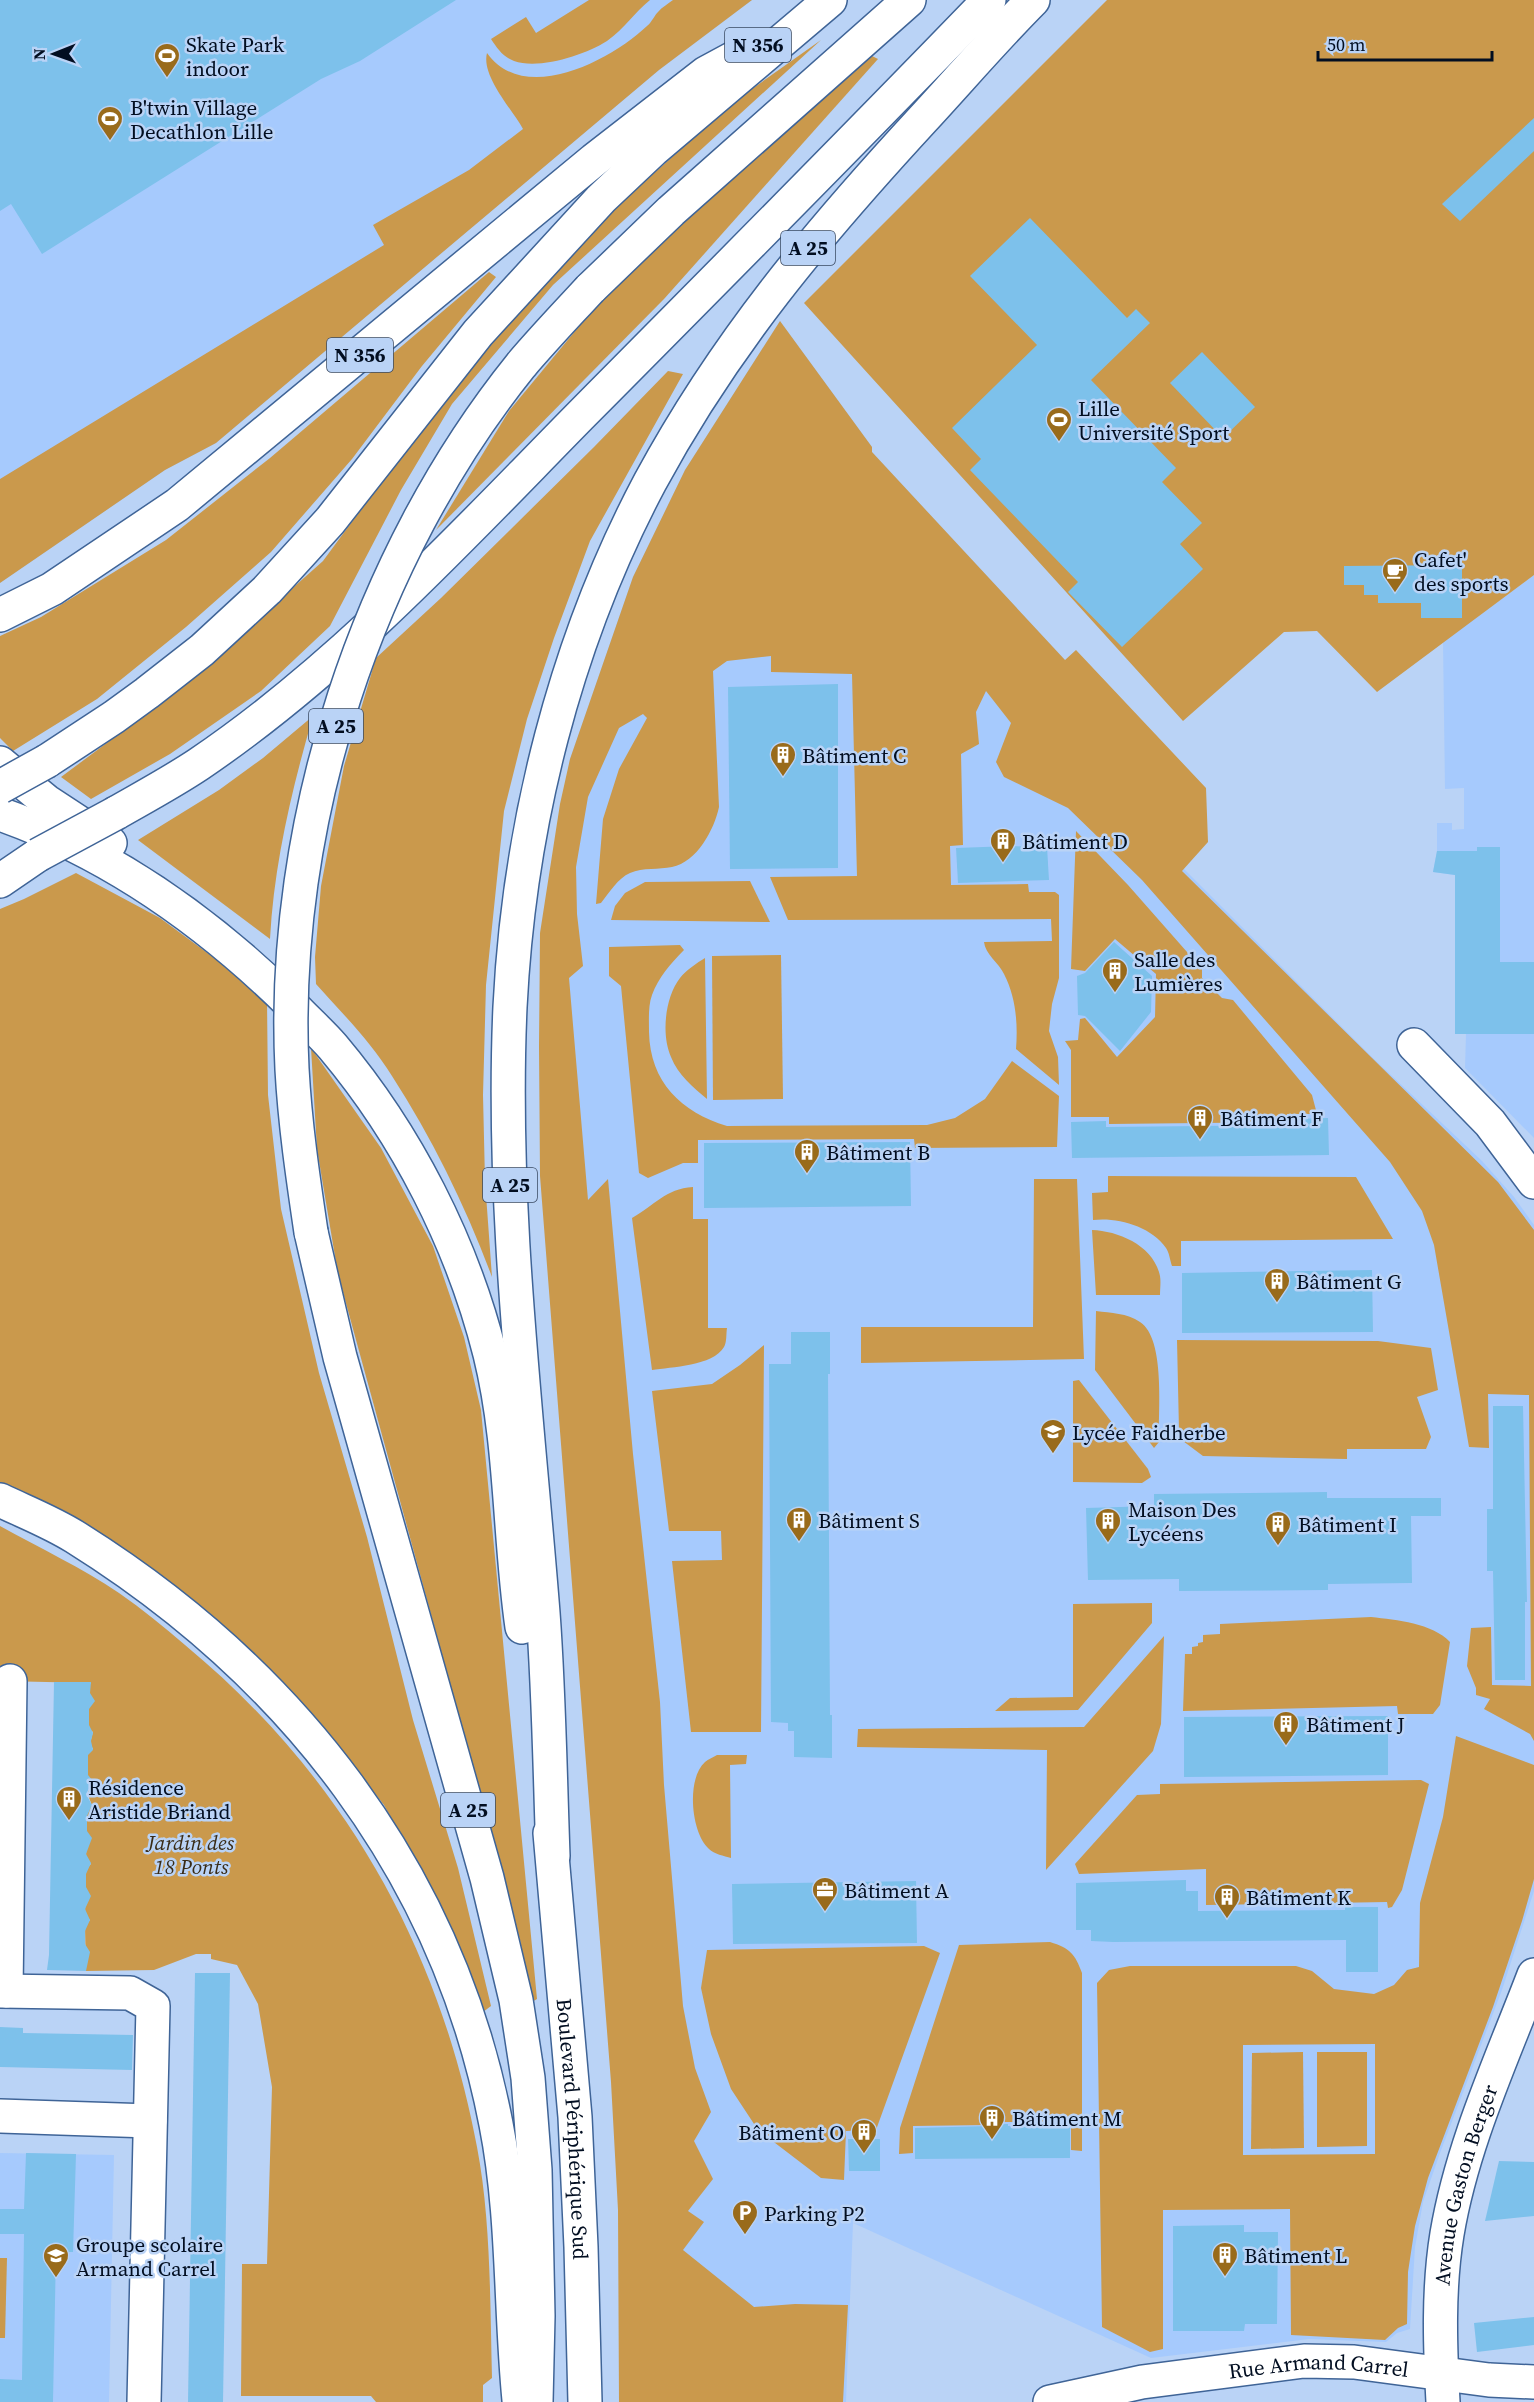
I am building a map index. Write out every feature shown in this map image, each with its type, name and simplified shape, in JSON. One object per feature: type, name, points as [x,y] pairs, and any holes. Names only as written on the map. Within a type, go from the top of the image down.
[{"type":"main road","name":"A 25","points":[[536,2402],[538,2316],[535,2170],[528,2078],[516,2000],[487,1878],[340,1357],[311,1232],[295,1110],[292,1068],[293,983],[307,846],[334,733],[356,665],[378,608],[423,513],[472,432],[503,389],[545,338],[590,290],[671,211],[909,0]]},
{"type":"main road","points":[[0,881],[38,855],[198,765],[292,694],[348,646],[475,522],[989,0]]},
{"type":"main road","name":"A 25","points":[[553,1856],[543,1619],[514,1280],[508,1102],[510,1005],[519,905],[533,819],[556,721],[588,622],[626,530],[673,442],[730,352],[773,292],[846,203],[1034,0]]},
{"type":"main road","points":[[0,787],[47,761],[147,693],[202,650],[267,590],[356,489],[493,315],[601,199],[653,150],[820,8]]},
{"type":"main road","name":"N 356","points":[[0,615],[52,589],[177,505],[594,160],[706,73],[820,8]]},
{"type":"main road","points":[[0,763],[46,801],[174,883],[185,913]]},
{"type":"main road","points":[[0,814],[87,853],[125,874],[185,913],[259,973],[339,1055],[398,1138],[417,1171],[439,1215],[468,1285],[490,1356],[498,1396],[520,1617],[553,1856]]},
{"type":"main road","points":[[0,868],[38,855]]},
{"type":"main road","points":[[1414,1045],[1490,1123],[1534,1182]]},
{"type":"main road","points":[[0,1500],[73,1536],[170,1603],[221,1645],[286,1710],[352,1789],[394,1855],[423,1907],[460,1994],[489,2091],[498,2133],[508,2204],[519,2402]]},
{"type":"main road","points":[[10,1681],[4,1812],[3,1991],[130,1994],[153,2006],[144,2402]]},
{"type":"main road","name":"Boulevard Périphérique Sud","points":[[553,1856],[575,2117],[582,2247],[585,2402]]},
{"type":"main road","name":"Avenue Gaston Berger","points":[[1442,2388],[1443,2272],[1452,2207],[1469,2149],[1534,1975]]},
{"type":"main road","points":[[0,2116],[150,2121]]},
{"type":"main road","name":"Rue Armand Carrel","points":[[1050,2402],[1143,2392],[1304,2361],[1354,2362],[1442,2388],[1534,2382]]},
{"type":"main road","points":[[1468,2402],[1534,2390]]},
{"type":"shaded area","points":[[0,0],[752,0],[659,70],[216,443],[165,470],[0,583]]},
{"type":"shaded area","name":"Lycée Faidherbe","points":[[780,321],[872,447],[872,452],[1065,660],[1143,828],[1373,1058],[1482,1161],[1514,1197],[1534,1225],[1534,1891],[1502,1990],[1423,2202],[1415,2247],[1410,2329],[1397,2333],[1386,2342],[1309,2339],[1151,2358],[853,2223],[846,2402],[678,2402],[541,940],[570,759],[633,577],[685,470]]},
{"type":"shaded area","points":[[1534,575],[1534,1138],[1465,1068],[1466,1034],[1455,1034],[1455,875],[1433,872],[1437,851],[1437,823],[1452,823],[1452,830],[1464,829],[1464,788],[1445,789],[1443,642]]},
{"type":"shaded area","name":"Groupe scolaire Armand Carrel","points":[[0,2153],[114,2155],[109,2402],[0,2402]]},
{"type":"green space","points":[[589,0],[650,0],[607,41],[562,60],[536,64],[514,61],[503,55],[491,39],[526,17],[536,33]]},
{"type":"green space","points":[[673,0],[752,0],[659,70],[216,443],[165,470],[0,583],[0,479],[384,245],[373,225],[469,170],[523,129],[493,82],[486,62],[487,53],[503,68],[523,76],[545,77],[568,72],[612,52],[631,39]]},
{"type":"green space","points":[[1107,0],[1534,0],[1534,575],[1377,692],[1317,631],[1284,632],[1183,721],[804,303]]},
{"type":"green space","points":[[821,40],[553,285],[452,404],[401,490],[330,626],[261,691],[170,754],[91,799],[61,777],[178,690],[323,561],[407,447],[552,264],[735,101]]},
{"type":"green space","points":[[870,55],[878,59],[664,299],[436,530],[509,411],[595,307],[674,230]]},
{"type":"green space","points":[[489,272],[496,277],[422,366],[352,459],[271,552],[186,627],[97,699],[13,751],[0,738],[0,636],[41,617],[166,540],[270,458]]},
{"type":"green space","points":[[780,321],[872,447],[872,452],[1065,660],[1076,650],[1206,788],[1208,842],[1182,871],[1498,1182],[1534,1230],[1534,1741],[1530,1734],[1484,1709],[1490,1699],[1476,1695],[1476,1688],[1467,1666],[1471,1628],[1491,1627],[1492,1685],[1531,1686],[1529,1395],[1488,1394],[1489,1448],[1469,1447],[1434,1245],[1422,1211],[1390,1162],[1142,880],[1068,808],[1004,777],[996,762],[1011,723],[986,691],[976,712],[979,744],[961,754],[963,845],[950,846],[951,885],[1028,884],[1029,892],[1055,892],[1059,895],[1059,978],[1052,1004],[1049,1031],[1058,1057],[1059,1085],[1016,1049],[1014,1001],[1004,974],[987,951],[984,942],[1052,941],[1051,919],[788,920],[770,877],[857,876],[852,674],[771,672],[771,656],[727,661],[713,671],[719,807],[709,835],[697,852],[681,864],[630,873],[618,882],[601,903],[596,904],[603,819],[619,769],[647,718],[643,714],[619,728],[588,797],[576,867],[577,914],[583,966],[569,978],[588,1200],[608,1179],[633,1454],[660,1702],[664,1785],[683,2006],[695,2068],[711,2112],[694,2141],[713,2179],[688,2211],[704,2222],[683,2250],[754,2307],[795,2304],[848,2305],[843,2402],[619,2402],[618,2210],[611,2082],[540,1176],[540,933],[560,804],[570,759],[633,577],[685,470]]},
{"type":"green space","points":[[668,371],[683,374],[590,541],[527,719],[504,811],[486,985],[483,1095],[485,1181],[492,1277],[447,1174],[407,1100],[375,1051],[316,984],[315,957],[321,886],[344,766],[376,658],[441,598]]},
{"type":"green space","points":[[313,716],[285,826],[275,882],[270,939],[138,840],[219,790],[263,758]]},
{"type":"green space","points":[[1076,831],[1128,885],[1202,969],[1202,978],[1222,998],[1233,1000],[1312,1095],[1317,1114],[1287,1114],[1287,1122],[1109,1124],[1109,1117],[1071,1117],[1071,1050],[1065,1041],[1078,1040],[1080,1019],[1085,1018],[1117,1057],[1155,1017],[1156,974],[1115,939],[1085,971],[1071,969]]},
{"type":"green space","points":[[76,873],[160,918],[240,977],[267,1000],[268,1095],[281,1209],[319,1373],[367,1537],[413,1720],[458,1868],[491,2006],[483,2012],[432,1893],[384,1805],[307,1708],[225,1628],[131,1557],[0,1482],[0,909]]},
{"type":"green space","points":[[750,881],[770,922],[611,920],[615,906],[625,893],[645,882]]},
{"type":"green space","points":[[680,945],[684,950],[665,971],[652,995],[649,1008],[651,1050],[655,1066],[671,1092],[682,1103],[710,1120],[727,1126],[927,1125],[955,1118],[985,1099],[1012,1061],[1059,1096],[1057,1147],[915,1148],[914,1139],[698,1140],[698,1163],[683,1163],[648,1178],[639,1173],[621,986],[609,976],[609,947]]},
{"type":"green space","points":[[781,955],[783,1099],[713,1100],[712,956]]},
{"type":"green space","points":[[705,958],[707,1099],[686,1080],[674,1063],[668,1048],[665,1027],[668,1006],[675,986],[685,972]]},
{"type":"green space","points":[[311,1048],[381,1148],[433,1246],[464,1337],[481,1410],[537,1999],[532,2002],[520,1940],[338,1274],[317,1149]]},
{"type":"green space","points":[[1108,1176],[1356,1177],[1393,1239],[1181,1241],[1181,1266],[1172,1266],[1166,1248],[1152,1234],[1123,1222],[1093,1220],[1092,1193],[1108,1192]]},
{"type":"green space","points":[[1034,1179],[1077,1179],[1084,1359],[861,1363],[861,1327],[1033,1327]]},
{"type":"green space","points":[[693,1187],[693,1219],[708,1219],[708,1328],[727,1328],[726,1343],[719,1353],[701,1362],[652,1370],[632,1218],[667,1194]]},
{"type":"green space","points":[[1092,1230],[1124,1237],[1151,1256],[1160,1278],[1160,1295],[1096,1295]]},
{"type":"green space","points":[[1096,1311],[1135,1319],[1148,1331],[1154,1344],[1159,1378],[1159,1442],[1154,1448],[1095,1370]]},
{"type":"green space","points":[[1177,1340],[1378,1341],[1431,1348],[1438,1390],[1417,1397],[1431,1437],[1426,1449],[1347,1449],[1347,1459],[1203,1456],[1183,1441],[1179,1431]]},
{"type":"green space","points":[[764,1345],[761,1732],[691,1732],[672,1561],[722,1560],[721,1531],[669,1531],[652,1391],[712,1384]]},
{"type":"green space","points":[[1079,1380],[1148,1469],[1151,1477],[1142,1483],[1073,1482],[1073,1381]]},
{"type":"green space","name":"Jardin des 18 Ponts","points":[[0,1526],[119,1593],[177,1638],[241,1696],[292,1750],[337,1808],[376,1869],[410,1934],[438,2002],[460,2073],[477,2147],[485,2203],[491,2321],[492,2378],[483,2385],[483,2402],[376,2402],[371,2396],[241,2396],[242,2264],[267,2264],[272,2087],[258,2004],[237,1965],[211,1959],[211,1954],[196,1954],[154,1970],[86,1971],[85,1926],[90,1920],[85,1915],[86,1869],[91,1864],[86,1858],[87,1811],[92,1805],[88,1793],[92,1782],[88,1776],[88,1754],[93,1749],[90,1743],[93,1732],[89,1729],[89,1685],[91,1683],[2,1681],[0,1731]]},
{"type":"green space","points":[[1152,1603],[1152,1623],[1078,1710],[995,1711],[1010,1698],[1073,1697],[1073,1604]]},
{"type":"green space","points":[[1371,1617],[1403,1621],[1434,1630],[1450,1642],[1440,1705],[1433,1714],[1398,1714],[1397,1706],[1183,1711],[1185,1654],[1192,1654],[1192,1647],[1203,1642],[1203,1635],[1220,1634],[1220,1624]]},
{"type":"green space","points":[[1164,1636],[1161,1724],[1153,1751],[1046,1870],[1047,1750],[857,1747],[858,1729],[1084,1727]]},
{"type":"green space","points":[[1456,1736],[1534,1765],[1534,1879],[1493,2007],[1428,2178],[1415,2226],[1408,2272],[1407,2324],[1398,2328],[1385,2340],[1291,2335],[1290,2209],[1163,2210],[1163,2349],[1150,2352],[1102,2327],[1097,1983],[1109,1970],[1130,1966],[1296,1966],[1312,1971],[1334,1989],[1374,1994],[1394,1985],[1407,1970],[1419,1967],[1420,1903],[1443,1817]],"holes":[[[1375,2044],[1375,2154],[1243,2155],[1243,2045]]]},
{"type":"green space","points":[[717,1755],[747,1755],[746,1764],[730,1765],[731,1858],[716,1854],[703,1841],[698,1831],[693,1806],[695,1781],[699,1770],[705,1762]]},
{"type":"green space","points":[[1421,1780],[1429,1784],[1402,1890],[1392,1907],[1388,1908],[1387,1902],[1206,1905],[1206,1869],[1079,1874],[1075,1864],[1137,1795],[1160,1794],[1160,1784]]},
{"type":"green space","points":[[1050,1942],[1071,1953],[1082,1973],[1082,2151],[1071,2150],[1071,2123],[1013,2125],[1013,2122],[987,2122],[987,2125],[913,2126],[913,2153],[899,2154],[900,2128],[959,1945]]},
{"type":"green space","points":[[924,1946],[940,1953],[876,2130],[846,2131],[844,2180],[821,2178],[758,2130],[731,2089],[711,2034],[701,1988],[707,1950]]},
{"type":"green space","points":[[1303,2052],[1304,2148],[1251,2149],[1252,2053]]},
{"type":"green space","points":[[1317,2052],[1367,2052],[1367,2146],[1317,2147]]},
{"type":"green space","points":[[0,2258],[7,2258],[5,2338],[0,2338]]},
{"type":"building","name":"B'twin Village Decathlon Lille","points":[[0,0],[456,0],[360,61],[321,79],[42,254],[11,204],[0,211]]},
{"type":"building","points":[[1534,118],[1534,151],[1460,221],[1442,204]]},
{"type":"building","name":"Lille Université Sport","points":[[1030,218],[1127,318],[1136,309],[1150,323],[1091,380],[1176,468],[1162,482],[1202,523],[1180,544],[1203,569],[1122,647],[1068,592],[1078,582],[970,470],[981,459],[952,428],[1037,345],[970,276]]},
{"type":"building","points":[[1202,352],[1255,407],[1223,438],[1170,383]]},
{"type":"building","points":[[1462,565],[1462,618],[1421,618],[1421,603],[1378,603],[1378,595],[1364,595],[1364,585],[1344,585],[1344,566]]},
{"type":"building","name":"Bâtiment C","points":[[838,684],[838,868],[730,869],[728,687]]},
{"type":"building","name":"Bâtiment D","points":[[1047,847],[1049,880],[958,883],[956,848]]},
{"type":"building","points":[[1477,847],[1500,847],[1500,962],[1534,962],[1534,1034],[1455,1034],[1455,875],[1433,872],[1437,851],[1477,851]]},
{"type":"building","name":"Salle des Lumières","points":[[1114,942],[1152,976],[1151,1012],[1120,1051],[1085,1016],[1078,1015],[1077,976],[1085,973]]},
{"type":"building","name":"Bâtiment F","points":[[1328,1118],[1329,1155],[1072,1158],[1071,1122],[1106,1121],[1106,1127],[1294,1125],[1294,1119]]},
{"type":"building","name":"Bâtiment B","points":[[910,1142],[911,1206],[704,1208],[704,1143]]},
{"type":"building","name":"Bâtiment G","points":[[1372,1270],[1373,1332],[1182,1333],[1182,1273]]},
{"type":"building","name":"Bâtiment S","points":[[791,1332],[830,1332],[830,1374],[828,1374],[832,1758],[794,1757],[794,1731],[788,1731],[788,1723],[771,1722],[769,1364],[791,1364]]},
{"type":"building","points":[[1493,1406],[1523,1406],[1527,1602],[1525,1602],[1525,1680],[1495,1680],[1493,1571],[1487,1571],[1487,1509],[1493,1509]]},
{"type":"building","name":"Bâtiment I","points":[[1327,1492],[1327,1498],[1441,1498],[1441,1516],[1411,1516],[1412,1583],[1328,1584],[1328,1590],[1179,1591],[1179,1579],[1088,1580],[1086,1508],[1154,1506],[1154,1494]]},
{"type":"building","name":"Résidence Aristide Briand","points":[[54,1682],[91,1682],[90,1693],[95,1701],[89,1709],[93,1750],[88,1755],[88,1775],[93,1781],[86,1794],[92,1805],[87,1816],[87,1831],[92,1838],[86,1854],[91,1863],[86,1874],[86,1887],[91,1896],[85,1909],[90,1920],[85,1931],[85,1944],[90,1952],[86,1971],[47,1970]]},
{"type":"building","name":"Bâtiment J","points":[[1388,1716],[1388,1775],[1184,1777],[1184,1717]]},
{"type":"building","name":"Bâtiment K","points":[[1186,1880],[1186,1891],[1198,1891],[1198,1911],[1345,1910],[1345,1907],[1378,1907],[1378,1972],[1346,1972],[1346,1940],[1113,1942],[1091,1941],[1091,1930],[1076,1930],[1076,1883]]},
{"type":"building","name":"Bâtiment A","points":[[916,1881],[917,1943],[733,1944],[732,1884]]},
{"type":"building","points":[[195,1973],[230,1973],[223,2402],[188,2402]]},
{"type":"building","points":[[0,2027],[23,2028],[23,2033],[133,2035],[132,2070],[0,2067]]},
{"type":"building","name":"Bâtiment M","points":[[990,2124],[1070,2125],[1070,2158],[915,2159],[915,2128],[990,2126]]},
{"type":"building","name":"Bâtiment O","points":[[848,2139],[880,2139],[880,2171],[849,2171]]},
{"type":"building","points":[[26,2153],[76,2154],[73,2252],[56,2252],[53,2402],[0,2402],[0,2379],[22,2380],[24,2234],[0,2234],[0,2209],[24,2209]]},
{"type":"building","points":[[1499,2161],[1534,2162],[1534,2216],[1485,2221]]},
{"type":"building","name":"Bâtiment L","points":[[1244,2225],[1244,2232],[1278,2232],[1277,2324],[1245,2324],[1244,2331],[1173,2331],[1173,2226]]},
{"type":"building","points":[[1534,2317],[1534,2345],[1477,2352],[1474,2323]]},
{"type":"place","name":"Skate Park indoor","points":[[167,79]]},
{"type":"place","name":"B'twin Village Decathlon Lille","points":[[110,142]]},
{"type":"place","name":"Lille Université Sport","points":[[1059,443]]},
{"type":"place","name":"Cafet' des sports","points":[[1395,594]]},
{"type":"place","name":"Bâtiment C","points":[[783,778]]},
{"type":"place","name":"Bâtiment D","points":[[1003,864]]},
{"type":"place","name":"Salle des Lumières","points":[[1115,994]]},
{"type":"place","name":"Bâtiment F","points":[[1200,1141]]},
{"type":"place","name":"Bâtiment B","points":[[807,1175]]},
{"type":"place","name":"Bâtiment G","points":[[1277,1304]]},
{"type":"place","name":"Lycée Faidherbe","points":[[1053,1455]]},
{"type":"place","name":"Bâtiment S","points":[[799,1543]]},
{"type":"place","name":"Maison Des Lycéens","points":[[1108,1544]]},
{"type":"place","name":"Bâtiment I","points":[[1278,1547]]},
{"type":"place","name":"Bâtiment J","points":[[1286,1747]]},
{"type":"place","name":"Résidence Aristide Briand","points":[[69,1822]]},
{"type":"place","name":"Bâtiment A","points":[[825,1913]]},
{"type":"place","name":"Bâtiment K","points":[[1227,1920]]},
{"type":"place","name":"Bâtiment M","points":[[992,2141]]},
{"type":"place","name":"Bâtiment O","points":[[864,2155]]},
{"type":"place","name":"Parking P2","points":[[745,2236]]},
{"type":"place","name":"Bâtiment L","points":[[1225,2278]]},
{"type":"place","name":"Groupe scolaire Armand Carrel","points":[[56,2279]]}]
